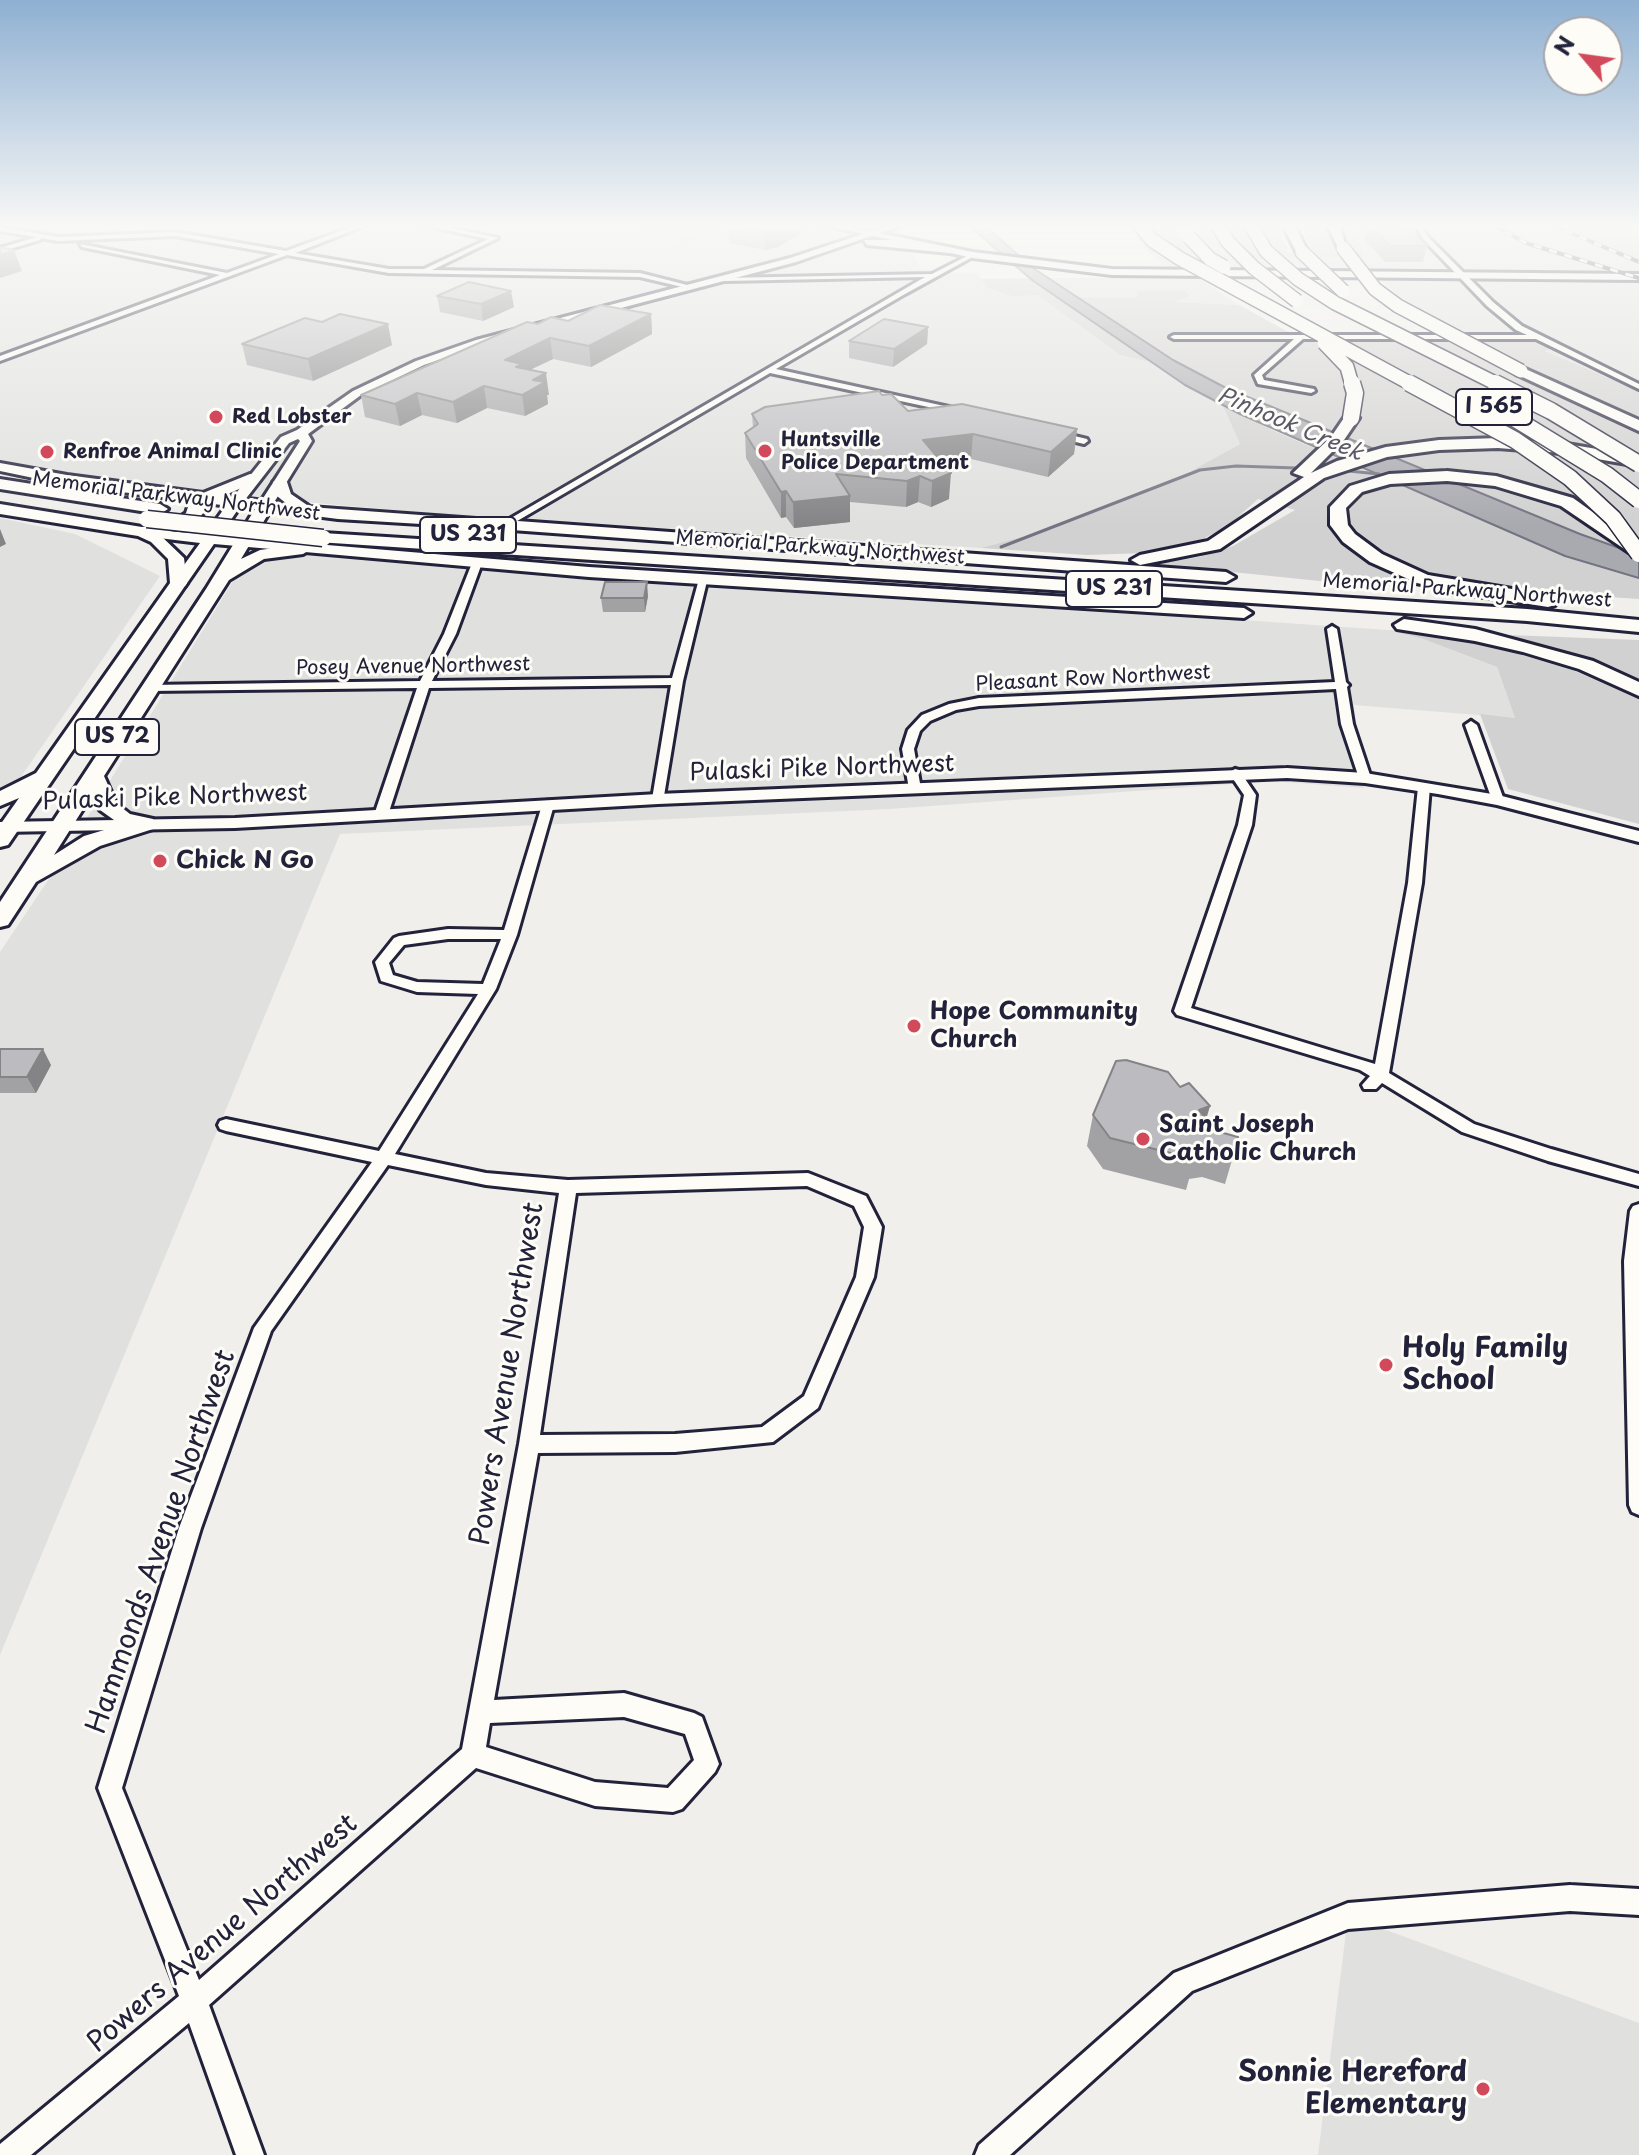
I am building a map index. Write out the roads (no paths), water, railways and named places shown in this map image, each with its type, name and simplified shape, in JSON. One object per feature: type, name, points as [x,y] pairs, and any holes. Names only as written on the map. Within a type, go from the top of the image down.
[{"type":"highway","points":[[1043,561],[1155,559],[1214,545],[1273,504],[1336,440],[1351,418],[1355,393],[1347,367],[1307,325]]},
{"type":"highway","points":[[1310,325],[1515,440],[1570,478],[1613,518],[1639,554]]},
{"type":"highway","points":[[1335,325],[1384,350]]},
{"type":"highway","name":"I 565","points":[[1378,325],[1599,437],[1639,462]]},
{"type":"highway","points":[[1398,325],[1502,386]]},
{"type":"highway","points":[[1428,325],[1639,426]]},
{"type":"highway","points":[[1521,371],[1639,418]]},
{"type":"highway","name":"I 565","points":[[1496,408],[1607,475],[1639,500]]},
{"type":"highway","points":[[1273,504],[1318,475],[1343,464],[1420,446],[1518,444],[1639,462]]},
{"type":"highway","points":[[0,467],[265,506]]},
{"type":"highway","points":[[190,497],[222,492],[255,477]]},
{"type":"highway","points":[[1568,604],[1423,579],[1366,552],[1339,525],[1336,513],[1341,502],[1366,485],[1403,477],[1463,477],[1520,486],[1567,502],[1639,554]]},
{"type":"highway","name":"Memorial Parkway Northwest","points":[[1,494],[28,488],[149,520]]},
{"type":"highway","name":"Memorial Parkway Northwest","points":[[1,494],[149,520],[331,527],[596,551],[1527,615],[1639,627]]},
{"type":"highway","points":[[149,520],[174,527],[197,511],[197,503],[190,497]]},
{"type":"highway","name":"US 72","points":[[0,920],[265,506]]},
{"type":"highway","points":[[149,520],[157,539],[176,558],[179,583]]},
{"type":"highway","points":[[504,525],[1043,561],[1262,581],[1322,590]]},
{"type":"highway","points":[[596,551],[784,544]]},
{"type":"highway","points":[[221,578],[240,564],[260,555],[303,549]]},
{"type":"highway","points":[[596,551],[848,588]]},
{"type":"highway","name":"Memorial Parkway Northwest","points":[[596,551],[1639,609]]},
{"type":"highway","name":"US 72","points":[[3,831],[48,772],[179,583]]},
{"type":"highway","points":[[1244,613],[1530,628],[1639,627]]},
{"type":"highway","points":[[1379,621],[1475,635],[1529,648],[1586,665],[1639,690]]},
{"type":"highway","points":[[0,800],[48,772]]},
{"type":"highway","points":[[93,775],[107,806],[123,819],[145,824]]},
{"type":"highway","points":[[26,880],[92,841],[145,824]]},
{"type":"main road","points":[[236,502],[285,440],[301,433],[357,393],[432,358],[547,325]]},
{"type":"main road","points":[[265,506],[306,441],[301,433]]},
{"type":"main road","points":[[280,482],[284,496],[307,511]]},
{"type":"main road","name":"US 72","points":[[179,583],[236,502]]},
{"type":"main road","name":"Memorial Parkway Northwest","points":[[265,506],[307,511],[331,527],[504,525]]},
{"type":"main road","points":[[303,549],[288,543],[287,537],[291,532],[311,519],[331,527]]},
{"type":"main road","points":[[149,520],[208,539],[303,549],[704,579],[1244,613]]},
{"type":"main road","name":"Pulaski Pike Northwest","points":[[3,831],[61,826],[381,815],[658,799],[1287,773],[1365,778],[1498,800],[1639,837]]},
{"type":"street","points":[[0,359],[95,325]]},
{"type":"street","points":[[504,525],[846,325]]},
{"type":"street","points":[[1174,337],[1268,325]]},
{"type":"street","points":[[1298,325],[1258,375],[1261,382],[1311,391]]},
{"type":"street","points":[[1366,325],[1540,337]]},
{"type":"street","points":[[1515,325],[1639,387]]},
{"type":"street","points":[[768,370],[972,415]]},
{"type":"street","points":[[1042,431],[1084,441]]},
{"type":"street","points":[[381,815],[424,685],[450,634],[477,563]]},
{"type":"street","points":[[658,799],[677,681],[704,579]]},
{"type":"street","points":[[1332,629],[1347,724],[1365,778]]},
{"type":"street","name":"Posey Avenue Northwest","points":[[149,688],[677,681]]},
{"type":"street","name":"Pleasant Row Northwest","points":[[915,789],[908,749],[914,730],[926,718],[953,707],[991,701],[1343,685]]},
{"type":"street","points":[[1471,725],[1498,800]]},
{"type":"street","points":[[1235,773],[1250,795],[1245,825],[1182,1011],[1366,1066],[1376,1080],[1468,1128],[1548,1155],[1639,1180]]},
{"type":"street","points":[[1376,1080],[1415,883],[1424,787]]},
{"type":"street","name":"Hammonds Avenue Northwest","points":[[250,2155],[194,2001],[110,1788],[190,1528],[263,1328],[384,1157],[488,989],[510,935],[548,805]]},
{"type":"street","points":[[488,989],[417,987],[386,978],[382,962],[399,941],[448,934],[510,935]]},
{"type":"street","points":[[226,1125],[486,1179],[568,1187],[808,1179],[860,1201],[873,1227],[865,1277],[811,1402],[766,1436],[675,1443],[529,1444]]},
{"type":"street","name":"Powers Avenue Northwest","points":[[9,2155],[194,2001],[473,1755],[529,1444],[568,1187]]},
{"type":"street","points":[[1638,1505],[1633,1261],[1639,1211]]},
{"type":"street","points":[[473,1755],[595,1794],[673,1800],[707,1764],[694,1725],[624,1705],[481,1712]]},
{"type":"street","points":[[989,2155],[1183,1982],[1348,1916],[1570,1898],[1639,1902]]},
{"type":"water","name":"Pinhook Creek","points":[[1097,325],[1119,325],[1173,360],[1226,388],[1580,534],[1639,555],[1639,578],[1565,556],[1240,414],[1185,385]]},
{"type":"waterway","points":[[1001,547],[1200,470],[1236,466],[1327,469]]},
{"type":"waterway","name":"Pinhook Creek","points":[[1338,470],[1379,474]]},
{"type":"place","name":"Red Lobster","points":[[216,417]]},
{"type":"place","name":"Huntsville Police Department","points":[[765,451]]},
{"type":"place","name":"Renfroe Animal Clinic","points":[[47,452]]},
{"type":"place","name":"Chick N Go","points":[[160,861]]},
{"type":"place","name":"Hope Community Church","points":[[914,1026]]},
{"type":"place","name":"Saint Joseph Catholic Church","points":[[1143,1139]]},
{"type":"place","name":"Holy Family School","points":[[1386,1365]]},
{"type":"place","name":"Sonnie Hereford Elementary","points":[[1483,2089]]}]
